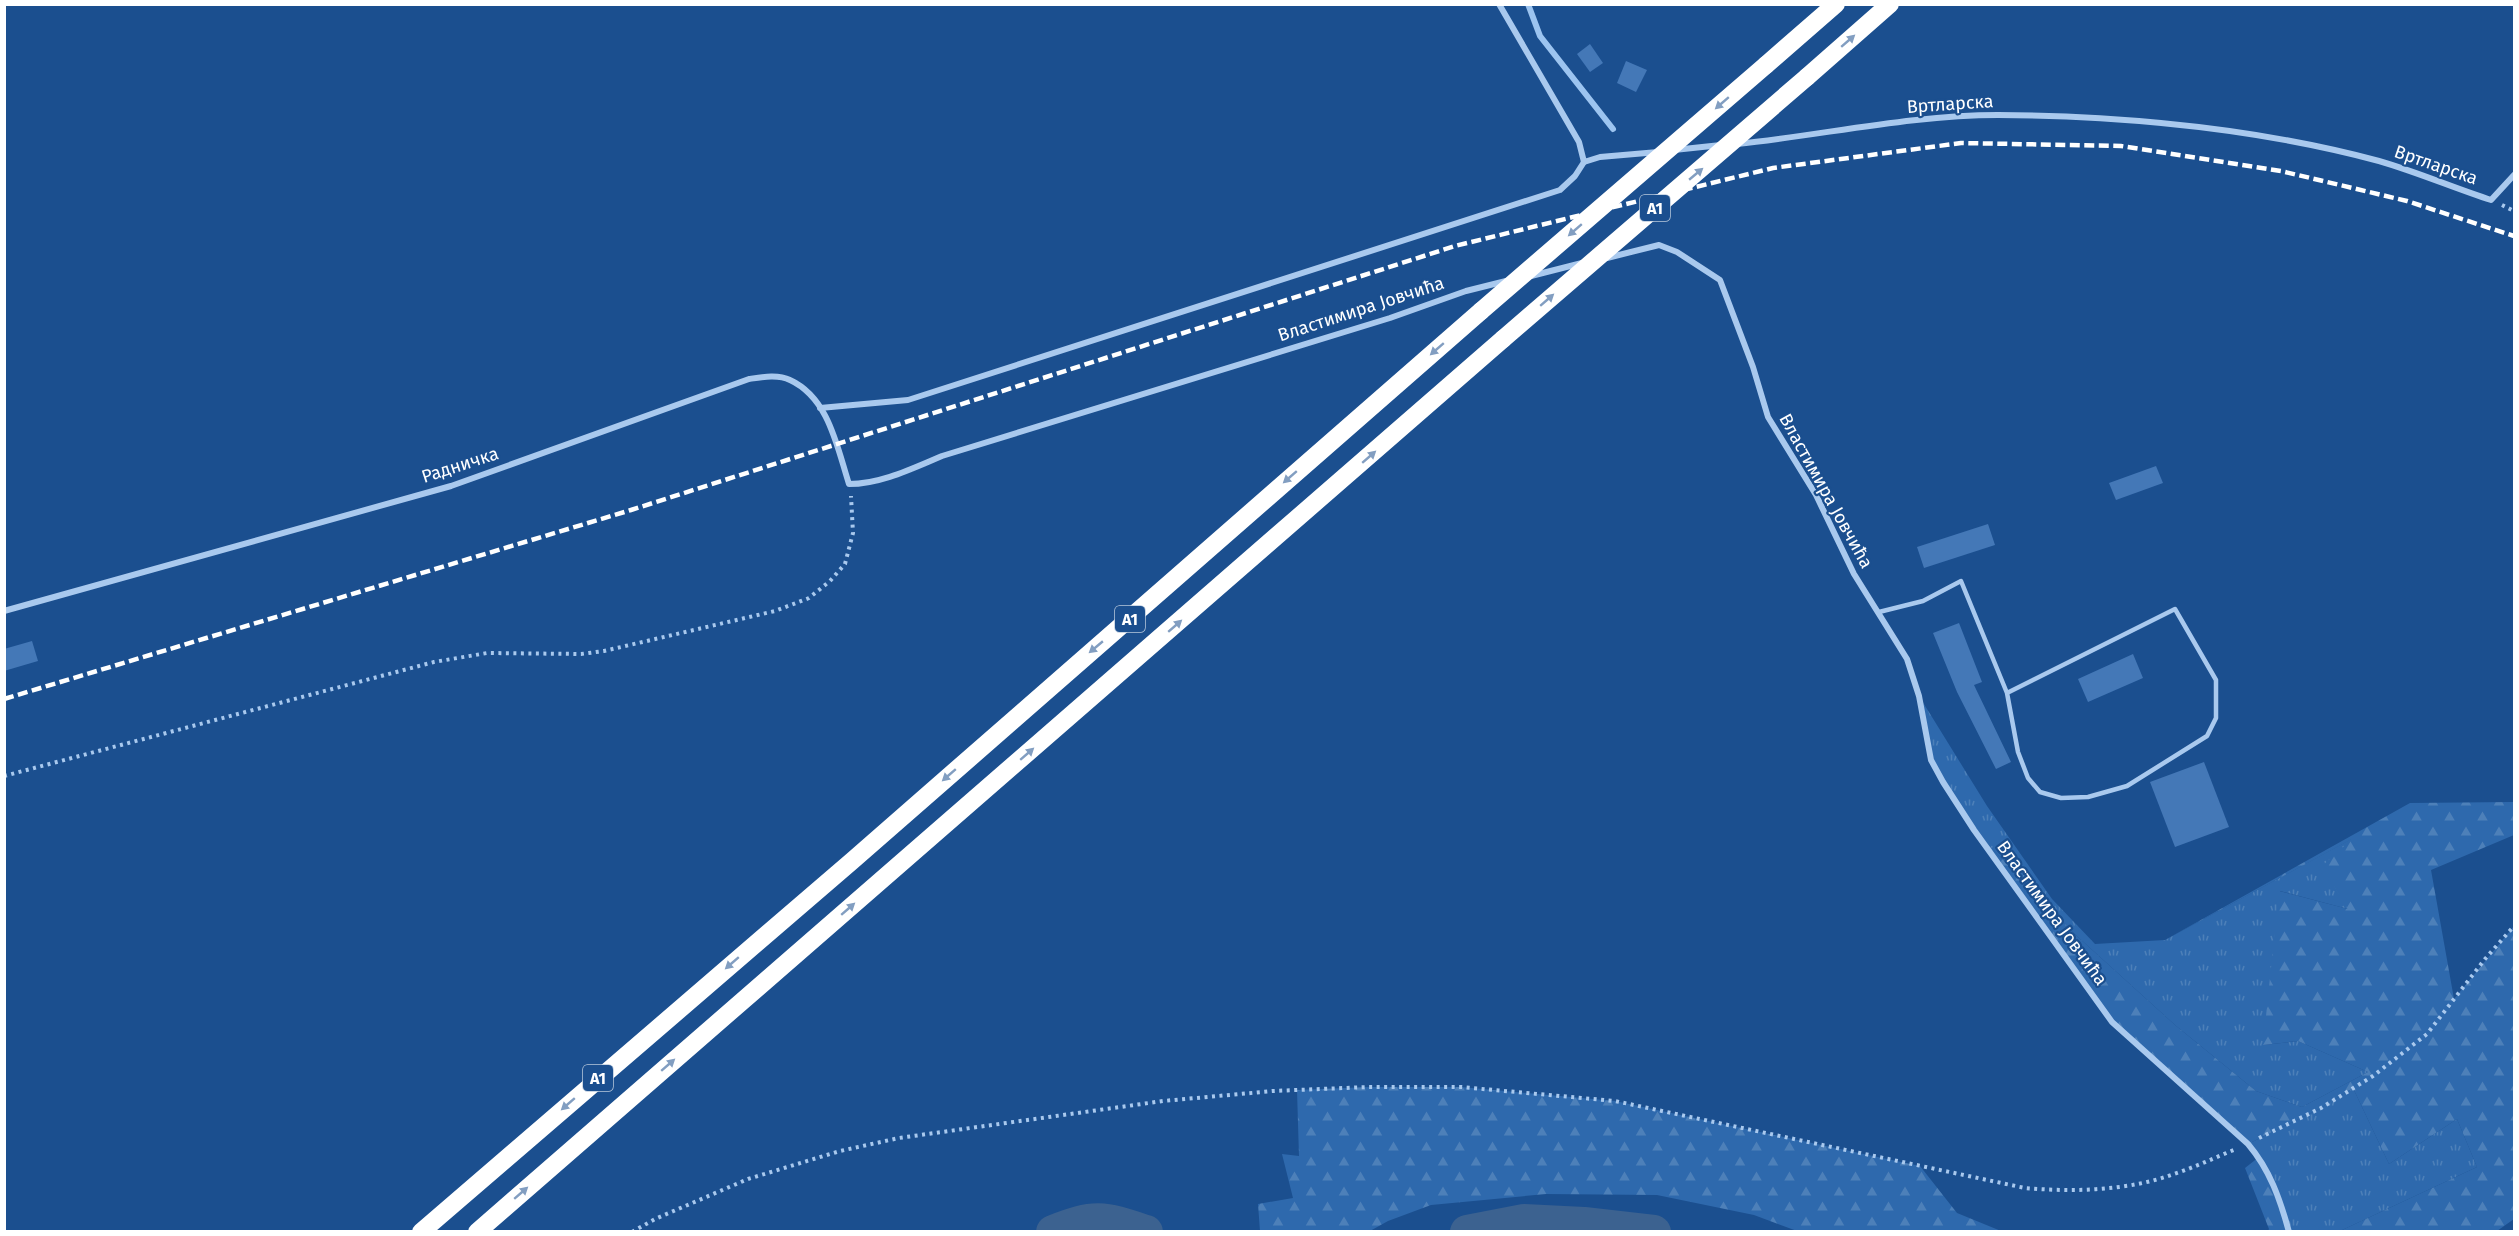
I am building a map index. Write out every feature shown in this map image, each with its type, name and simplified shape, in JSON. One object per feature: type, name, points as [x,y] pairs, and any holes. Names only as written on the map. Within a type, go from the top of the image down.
[{"type":"highway","name":"A1","points":[[421,1232],[852,861],[1836,4]]},
{"type":"highway","name":"A1","points":[[477,1232],[1890,4]]},
{"type":"street","points":[[820,408],[908,400],[1560,190],[1575,176],[1584,162],[1575,136],[1499,4]]},
{"type":"street","name":"Вртларска","points":[[1584,162],[1600,157],[1771,140],[1936,119],[1997,115],[2140,121],[2222,130],[2318,146],[2382,162],[2491,200],[2514,176]]},
{"type":"street","name":"Властимира Јовчића","points":[[849,484],[861,484],[905,472],[942,456],[1390,318],[1466,291],[1659,245],[1677,252],[1720,280],[1749,356],[1768,417],[1816,495],[1854,574],[1907,659],[1919,696],[1931,760],[1974,830],[2112,1022],[2248,1144],[2266,1167],[2289,1232]]},
{"type":"street","name":"Радничка","points":[[4,611],[451,486],[748,379],[770,376],[789,379],[809,392],[830,425],[849,484]]},
{"type":"lane","points":[[1879,612],[1923,601],[1962,581],[2007,693],[2018,752],[2028,778],[2040,792],[2061,798],[2088,797],[2127,786],[2207,736],[2216,718],[2216,680],[2175,609],[2007,693]]},
{"type":"path","points":[[4,776],[434,662],[487,653],[581,654],[604,651],[775,611],[809,598],[830,581],[845,564],[853,533],[849,484]]},
{"type":"path","points":[[632,1232],[655,1219],[748,1179],[840,1151],[899,1138],[1163,1101],[1281,1091],[1369,1087],[1461,1087],[1615,1101],[2025,1188],[2062,1191],[2125,1185],[2170,1176],[2248,1144],[2321,1108],[2373,1076],[2427,1034],[2485,959],[2514,926]]},
{"type":"green space","points":[[1919,696],[1987,806],[2052,899],[2095,944],[2165,940],[2355,837],[2348,909],[2280,891],[2264,1045],[2298,1041],[2368,1072],[2302,1107],[2256,1091],[2175,1025],[2078,937],[1974,830],[1931,760]]},
{"type":"green space","points":[[2514,802],[2514,835],[2431,870],[2454,999],[2514,926],[2514,1219],[2497,1231],[2340,1231],[2477,1167],[2457,1119],[2389,1164],[2353,1088],[2321,1108],[2248,1144],[2112,1022],[1974,830],[2078,937],[2175,1025],[2256,1091],[2302,1107],[2368,1072],[2298,1041],[2263,1045],[2279,891],[2348,909],[2322,866],[2352,839],[2165,940],[2410,803]]},
{"type":"green space","points":[[1461,1087],[1615,1101],[1920,1166],[1957,1213],[2001,1231],[1797,1231],[1754,1215],[1657,1195],[1546,1194],[1431,1205],[1388,1221],[1370,1231],[1260,1231],[1258,1204],[1293,1198],[1282,1154],[1299,1156],[1297,1090]]},
{"type":"green space","points":[[2353,1088],[2389,1164],[2457,1119],[2477,1167],[2340,1231],[2289,1231],[2281,1204],[2248,1144],[2321,1108]]},
{"type":"green space","points":[[2259,1157],[2289,1231],[2268,1231],[2245,1168]]},
{"type":"building","points":[[1590,44],[1603,63],[1590,72],[1577,54]]},
{"type":"building","points":[[1626,61],[1647,70],[1636,92],[1617,83]]},
{"type":"building","points":[[2156,466],[2163,483],[2116,500],[2109,483]]},
{"type":"building","points":[[1988,524],[1995,545],[1924,568],[1917,547]]},
{"type":"building","points":[[1959,623],[1982,682],[1974,685],[2011,762],[1996,769],[1957,692],[1933,633]]},
{"type":"building","points":[[32,641],[38,661],[4,671],[4,649]]},
{"type":"building","points":[[2133,654],[2143,678],[2088,702],[2078,679]]},
{"type":"building","points":[[2204,762],[2229,827],[2175,847],[2150,782]]},
{"type":"waterway","points":[[1528,4],[1540,36],[1613,129]]},
{"type":"waterway","points":[[1053,1232],[1080,1223],[1100,1220],[1146,1232]]},
{"type":"waterway","points":[[1467,1232],[1524,1221],[1584,1224],[1654,1232]]},
{"type":"railway","points":[[4,699],[631,510],[1455,246],[1773,168],[1961,143],[2121,146],[2281,171],[2407,201],[2514,236]]}]
